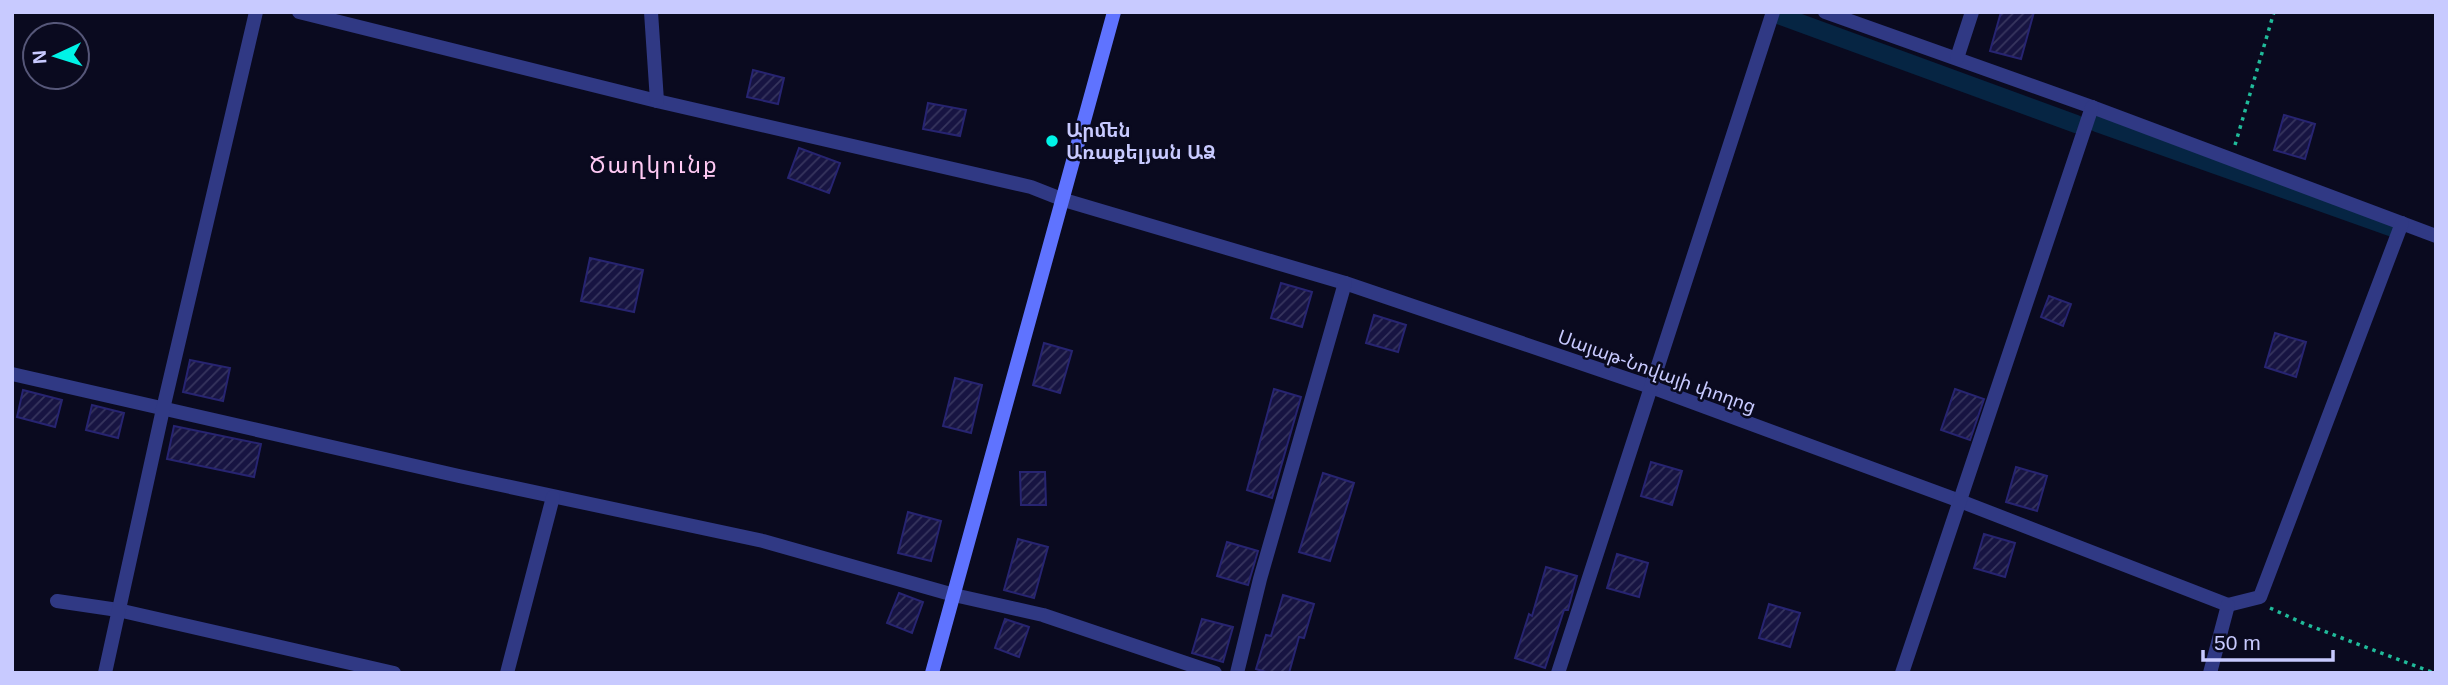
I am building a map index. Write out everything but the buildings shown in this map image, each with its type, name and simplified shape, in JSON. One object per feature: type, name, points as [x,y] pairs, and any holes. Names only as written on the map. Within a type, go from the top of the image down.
[{"type":"main road","points":[[932,673],[1114,12]]},
{"type":"street","points":[[105,673],[163,409],[257,12]]},
{"type":"street","name":"Սայաթ-Նովայի փողոց","points":[[299,12],[657,101],[1031,187],[1064,200],[1345,283],[1651,387],[1960,501],[2228,605]]},
{"type":"street","points":[[652,12],[657,101]]},
{"type":"street","points":[[1558,673],[1773,12]]},
{"type":"street","points":[[1825,12],[2092,107],[2436,236]]},
{"type":"street","points":[[1957,58],[1972,12]]},
{"type":"street","points":[[1902,673],[2092,107]]},
{"type":"street","points":[[2210,673],[2228,605],[2260,597],[2402,223]]},
{"type":"street","points":[[1237,673],[1268,553],[1345,283]]},
{"type":"street","points":[[12,374],[553,497],[763,541],[954,595],[1043,615],[1215,673]]},
{"type":"street","points":[[507,673],[553,497]]},
{"type":"street","points":[[57,601],[118,610],[394,673]]},
{"type":"path","points":[[2231,158],[2274,12]]},
{"type":"path","points":[[2260,597],[2272,610],[2434,673]]},
{"type":"waterway","points":[[1781,16],[2076,124]]},
{"type":"waterway","points":[[2097,123],[2393,228]]},
{"type":"place","name":"Արմեն Առաքելյան ԱՁ","points":[[1052,141]]},
{"type":"district","name":"Ծաղկունք","points":[[654,165]]}]
